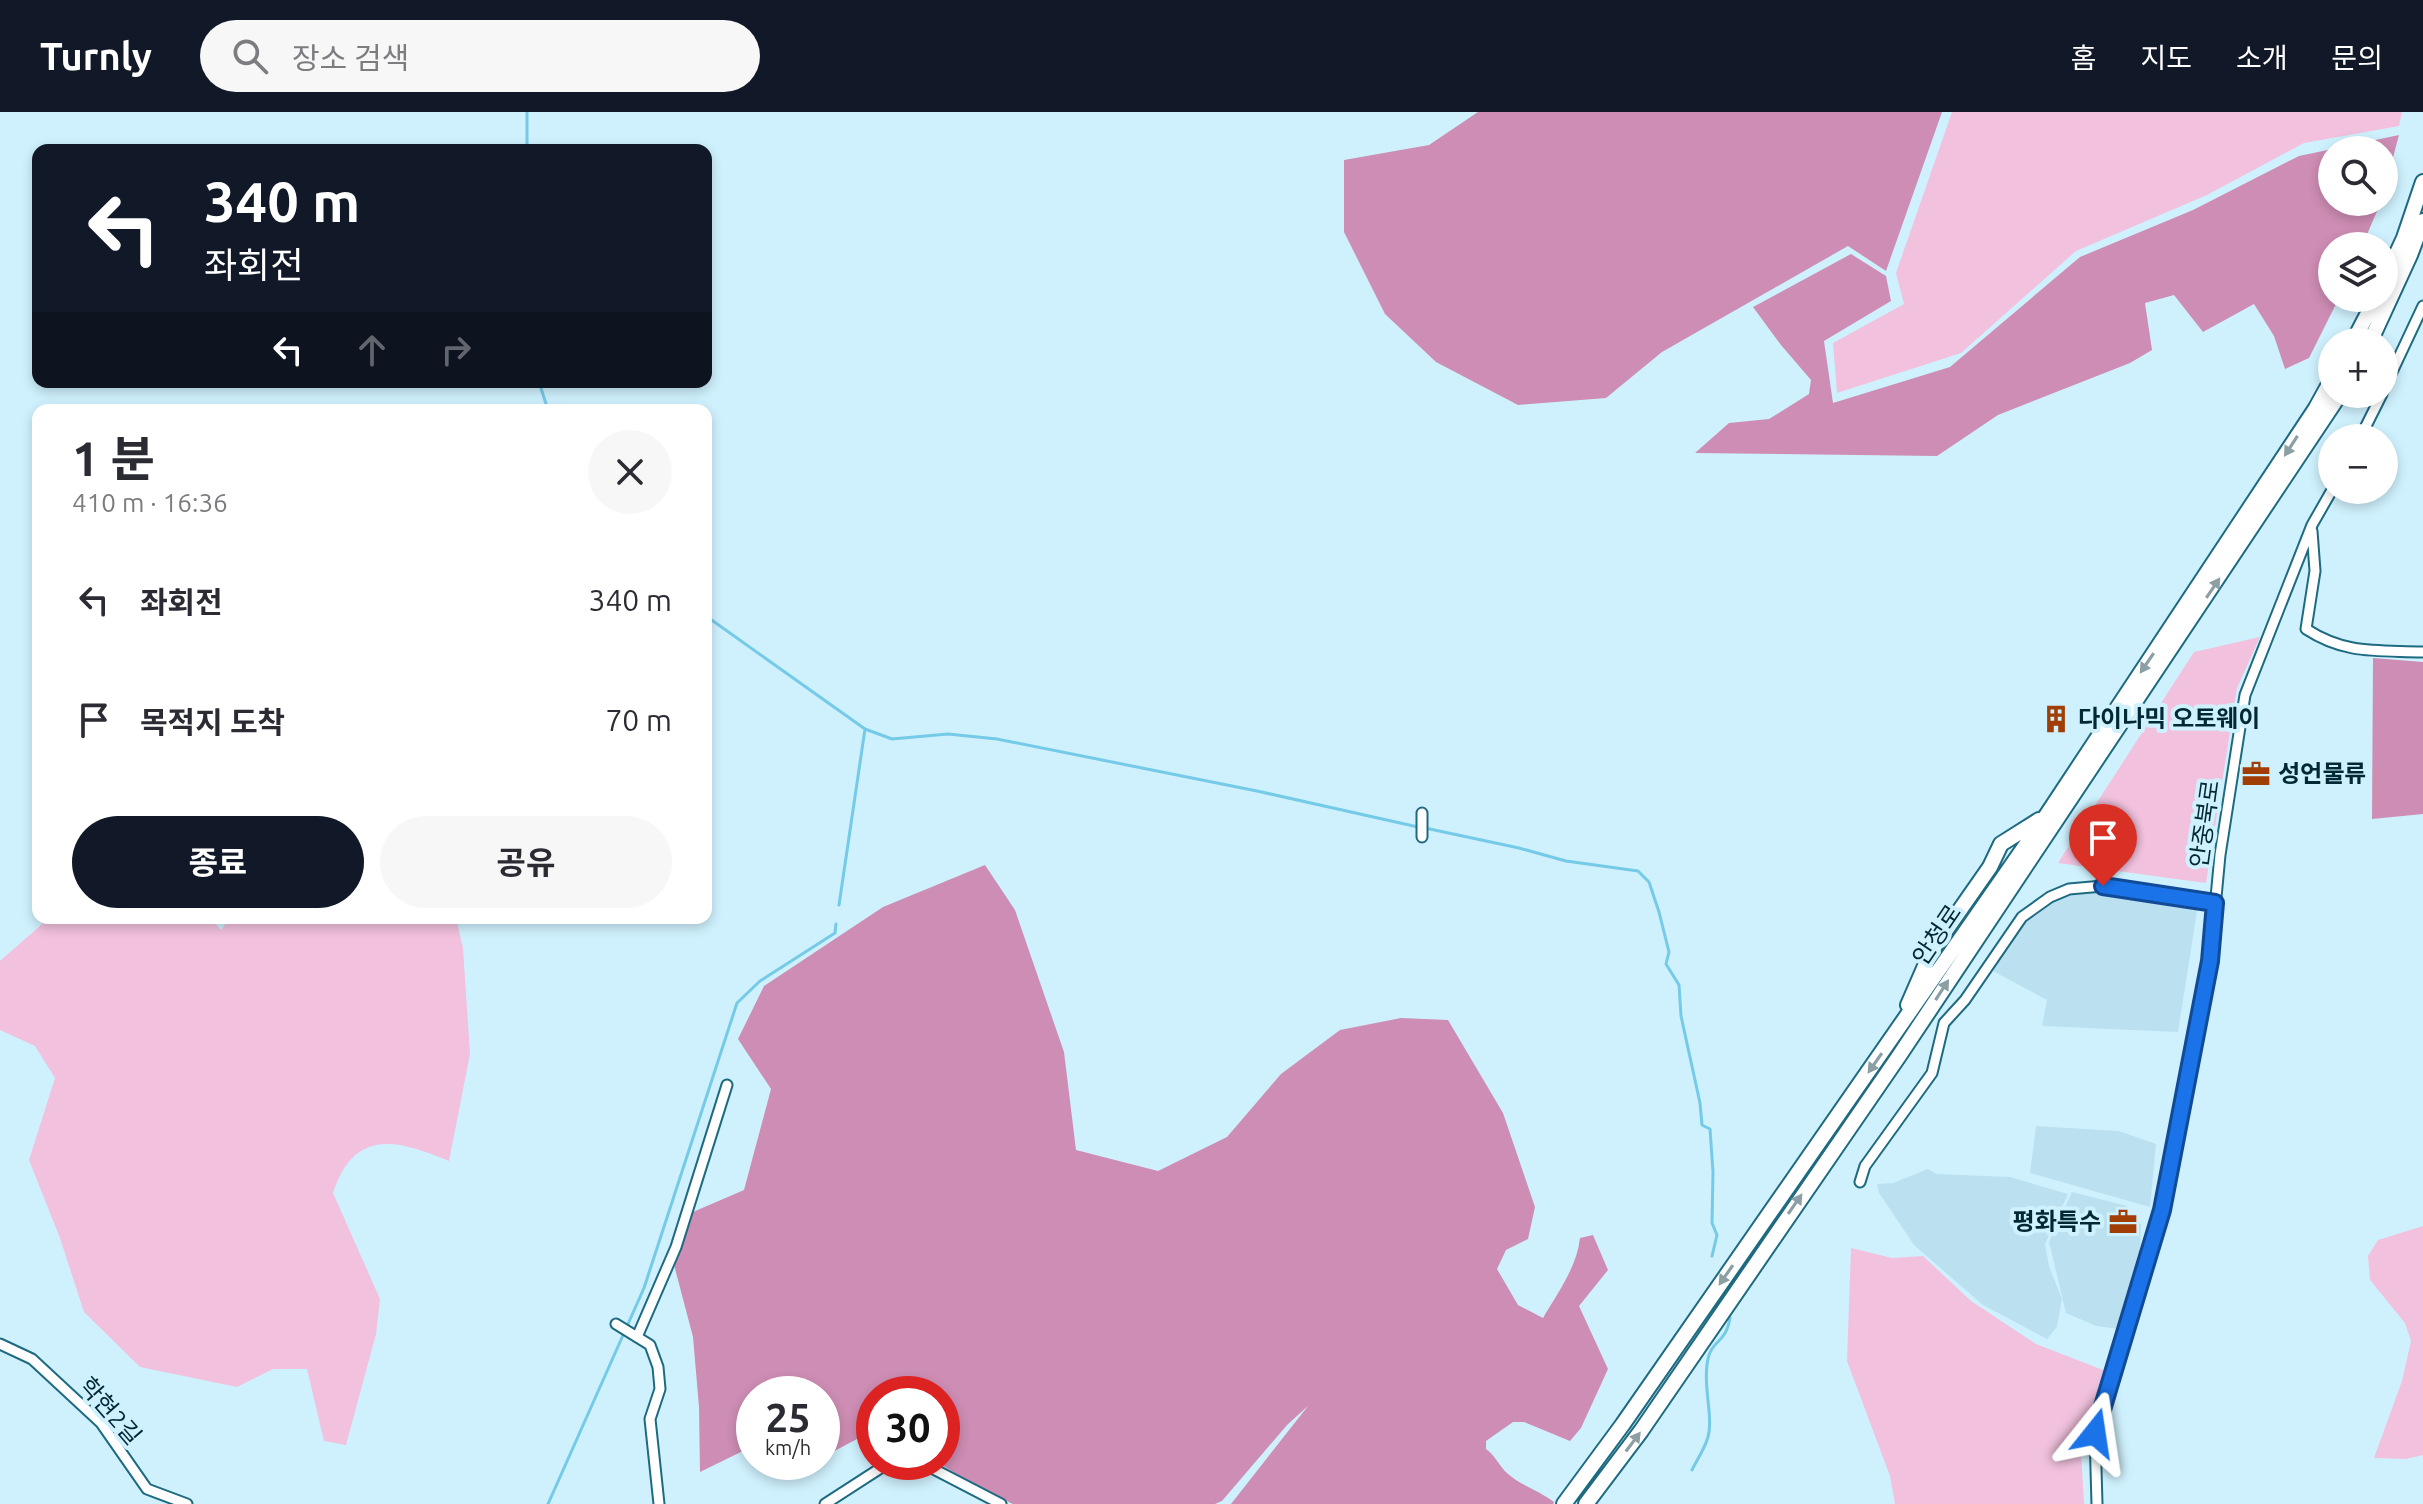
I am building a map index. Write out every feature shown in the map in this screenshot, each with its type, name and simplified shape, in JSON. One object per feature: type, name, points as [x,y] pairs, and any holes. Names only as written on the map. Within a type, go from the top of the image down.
[{"type":"street","points":[[2398,251],[2423,182]]},
{"type":"street","points":[[2376,328],[2423,221]]},
{"type":"street","points":[[2398,360],[2423,306]]},
{"type":"street","name":"안청로","points":[[1564,1504],[1623,1424],[2046,816],[2318,404]]},
{"type":"street","name":"안청로","points":[[1586,1504],[1641,1431],[1899,1056],[2331,408]]},
{"type":"street","name":"안중북로","points":[[2097,1504],[2095,1433],[2162,1210],[2210,961],[2220,855],[2245,695],[2312,525],[2324,504]]},
{"type":"street","points":[[2312,525],[2315,571],[2306,629],[2347,649],[2423,652]]},
{"type":"street","points":[[1422,813],[1422,837]]},
{"type":"street","points":[[1896,1033],[1932,950],[1990,867],[2001,844],[2046,816]]},
{"type":"street","points":[[1860,1182],[1865,1166],[1932,1073],[1944,1023],[1965,1000],[2022,917],[2050,897],[2069,889],[2103,886],[2215,903]]},
{"type":"street","points":[[637,1337],[676,1247],[727,1085]]},
{"type":"street","points":[[616,1324],[650,1345],[658,1367],[660,1389],[650,1419],[659,1504]]},
{"type":"street","name":"학현2길","points":[[0,1344],[32,1359],[101,1423],[147,1489],[187,1504]]},
{"type":"street","points":[[825,1504],[862,1480]]},
{"type":"street","points":[[955,1480],[1001,1504]]},
{"type":"shaded area","points":[[1478,112],[1942,112],[1886,271],[1848,246],[1662,352],[1606,398],[1518,405],[1436,362],[1385,314],[1344,232],[1344,160],[1429,145]]},
{"type":"shaded area","points":[[1952,112],[2402,112],[2399,126],[2343,136],[2318,136],[2318,140],[2304,143],[2207,195],[2076,251],[1961,353],[1837,393],[1833,343],[1904,304],[1896,273]]},
{"type":"shaded area","points":[[2318,152],[2318,216],[2375,216],[2368,232],[2318,232],[2318,312],[2332,312],[2324,328],[2318,328],[2318,340],[2309,358],[2285,369],[2274,336],[2254,304],[2203,332],[2174,295],[2145,303],[2152,350],[2130,363],[1998,415],[1937,456],[1695,453],[1729,423],[1769,419],[1809,394],[1811,380],[1753,307],[1851,254],[1886,276],[1891,301],[1824,341],[1833,403],[1950,367],[2080,257],[2193,210],[2299,156]]},
{"type":"shaded area","points":[[2260,637],[2237,688],[2206,883],[2058,863],[2194,652]]},
{"type":"shaded area","points":[[2373,658],[2423,662],[2423,814],[2372,819]]},
{"type":"shaded area","points":[[985,865],[1015,910],[1064,1052],[1076,1150],[1158,1171],[1227,1137],[1281,1074],[1340,1030],[1401,1018],[1448,1020],[1503,1113],[1535,1207],[1528,1239],[1506,1250],[1497,1269],[1518,1305],[1543,1318],[1571,1270],[1580,1238],[1593,1235],[1608,1270],[1579,1306],[1608,1369],[1581,1428],[1570,1441],[1524,1422],[1513,1422],[1486,1441],[1486,1449],[1508,1474],[1549,1498],[1553,1504],[1231,1504],[1308,1406],[1287,1425],[1222,1501],[1215,1504],[1013,1504],[960,1476],[960,1376],[856,1376],[856,1440],[840,1448],[840,1376],[736,1376],[736,1454],[700,1472],[693,1337],[673,1261],[693,1212],[744,1190],[771,1089],[738,1039],[764,986],[883,907]]},
{"type":"shaded area","points":[[2107,890],[2198,905],[2178,1032],[2042,1026],[2047,1000],[1993,971],[2025,918],[2071,892]]},
{"type":"shaded area","points":[[42,924],[216,924],[221,930],[226,924],[457,924],[463,948],[470,1054],[449,1161],[412,1148],[379,1144],[353,1157],[333,1193],[380,1299],[376,1334],[346,1445],[324,1441],[307,1369],[273,1369],[237,1387],[140,1367],[84,1312],[60,1238],[29,1160],[55,1078],[35,1046],[0,1030],[0,961]]},
{"type":"shaded area","points":[[2036,1126],[2119,1131],[2156,1144],[2150,1207],[2030,1173]]},
{"type":"shaded area","points":[[1928,1169],[1937,1174],[2010,1177],[2068,1194],[2045,1244],[2049,1266],[2062,1299],[2057,1327],[2047,1339],[1983,1305],[1914,1245],[1879,1193],[1877,1184],[1893,1183]]},
{"type":"shaded area","points":[[2072,1192],[2127,1206],[2126,1216],[2141,1224],[2140,1252],[2118,1329],[2096,1326],[2066,1313],[2049,1242]]},
{"type":"shaded area","points":[[2423,1226],[2423,1455],[2406,1459],[2374,1458],[2402,1381],[2411,1341],[2405,1323],[2370,1280],[2368,1256],[2378,1240]]},
{"type":"shaded area","points":[[1851,1248],[1892,1258],[1923,1256],[1971,1301],[2036,1344],[2103,1370],[2081,1452],[2084,1504],[1895,1504],[1890,1476],[1847,1361]]},
{"type":"waterway","points":[[527,112],[527,144]]},
{"type":"waterway","points":[[541,388],[546,404]]},
{"type":"waterway","points":[[712,620],[865,729],[839,905]]},
{"type":"waterway","points":[[865,729],[892,739],[948,734],[997,739],[1418,827]]},
{"type":"waterway","points":[[1425,828],[1566,861],[1638,871],[1649,882],[1669,952],[1666,964],[1679,985],[1681,1016],[1702,1125],[1710,1129],[1712,1223],[1717,1235],[1712,1256]]},
{"type":"waterway","points":[[548,1504],[644,1288],[737,1003],[760,981],[835,933],[836,924]]},
{"type":"waterway","points":[[1692,1470],[1708,1437],[1710,1419],[1706,1376],[1709,1355],[1726,1332],[1730,1318]]},
{"type":"place","name":"다이나믹 오토웨이","points":[[2056,719]]},
{"type":"place","name":"성언물류","points":[[2256,774]]},
{"type":"place","name":"평화특수","points":[[2123,1222]]},
{"type":"route","points":[[2095,1433],[2162,1210],[2210,961],[2215,903],[2103,886]]}]
